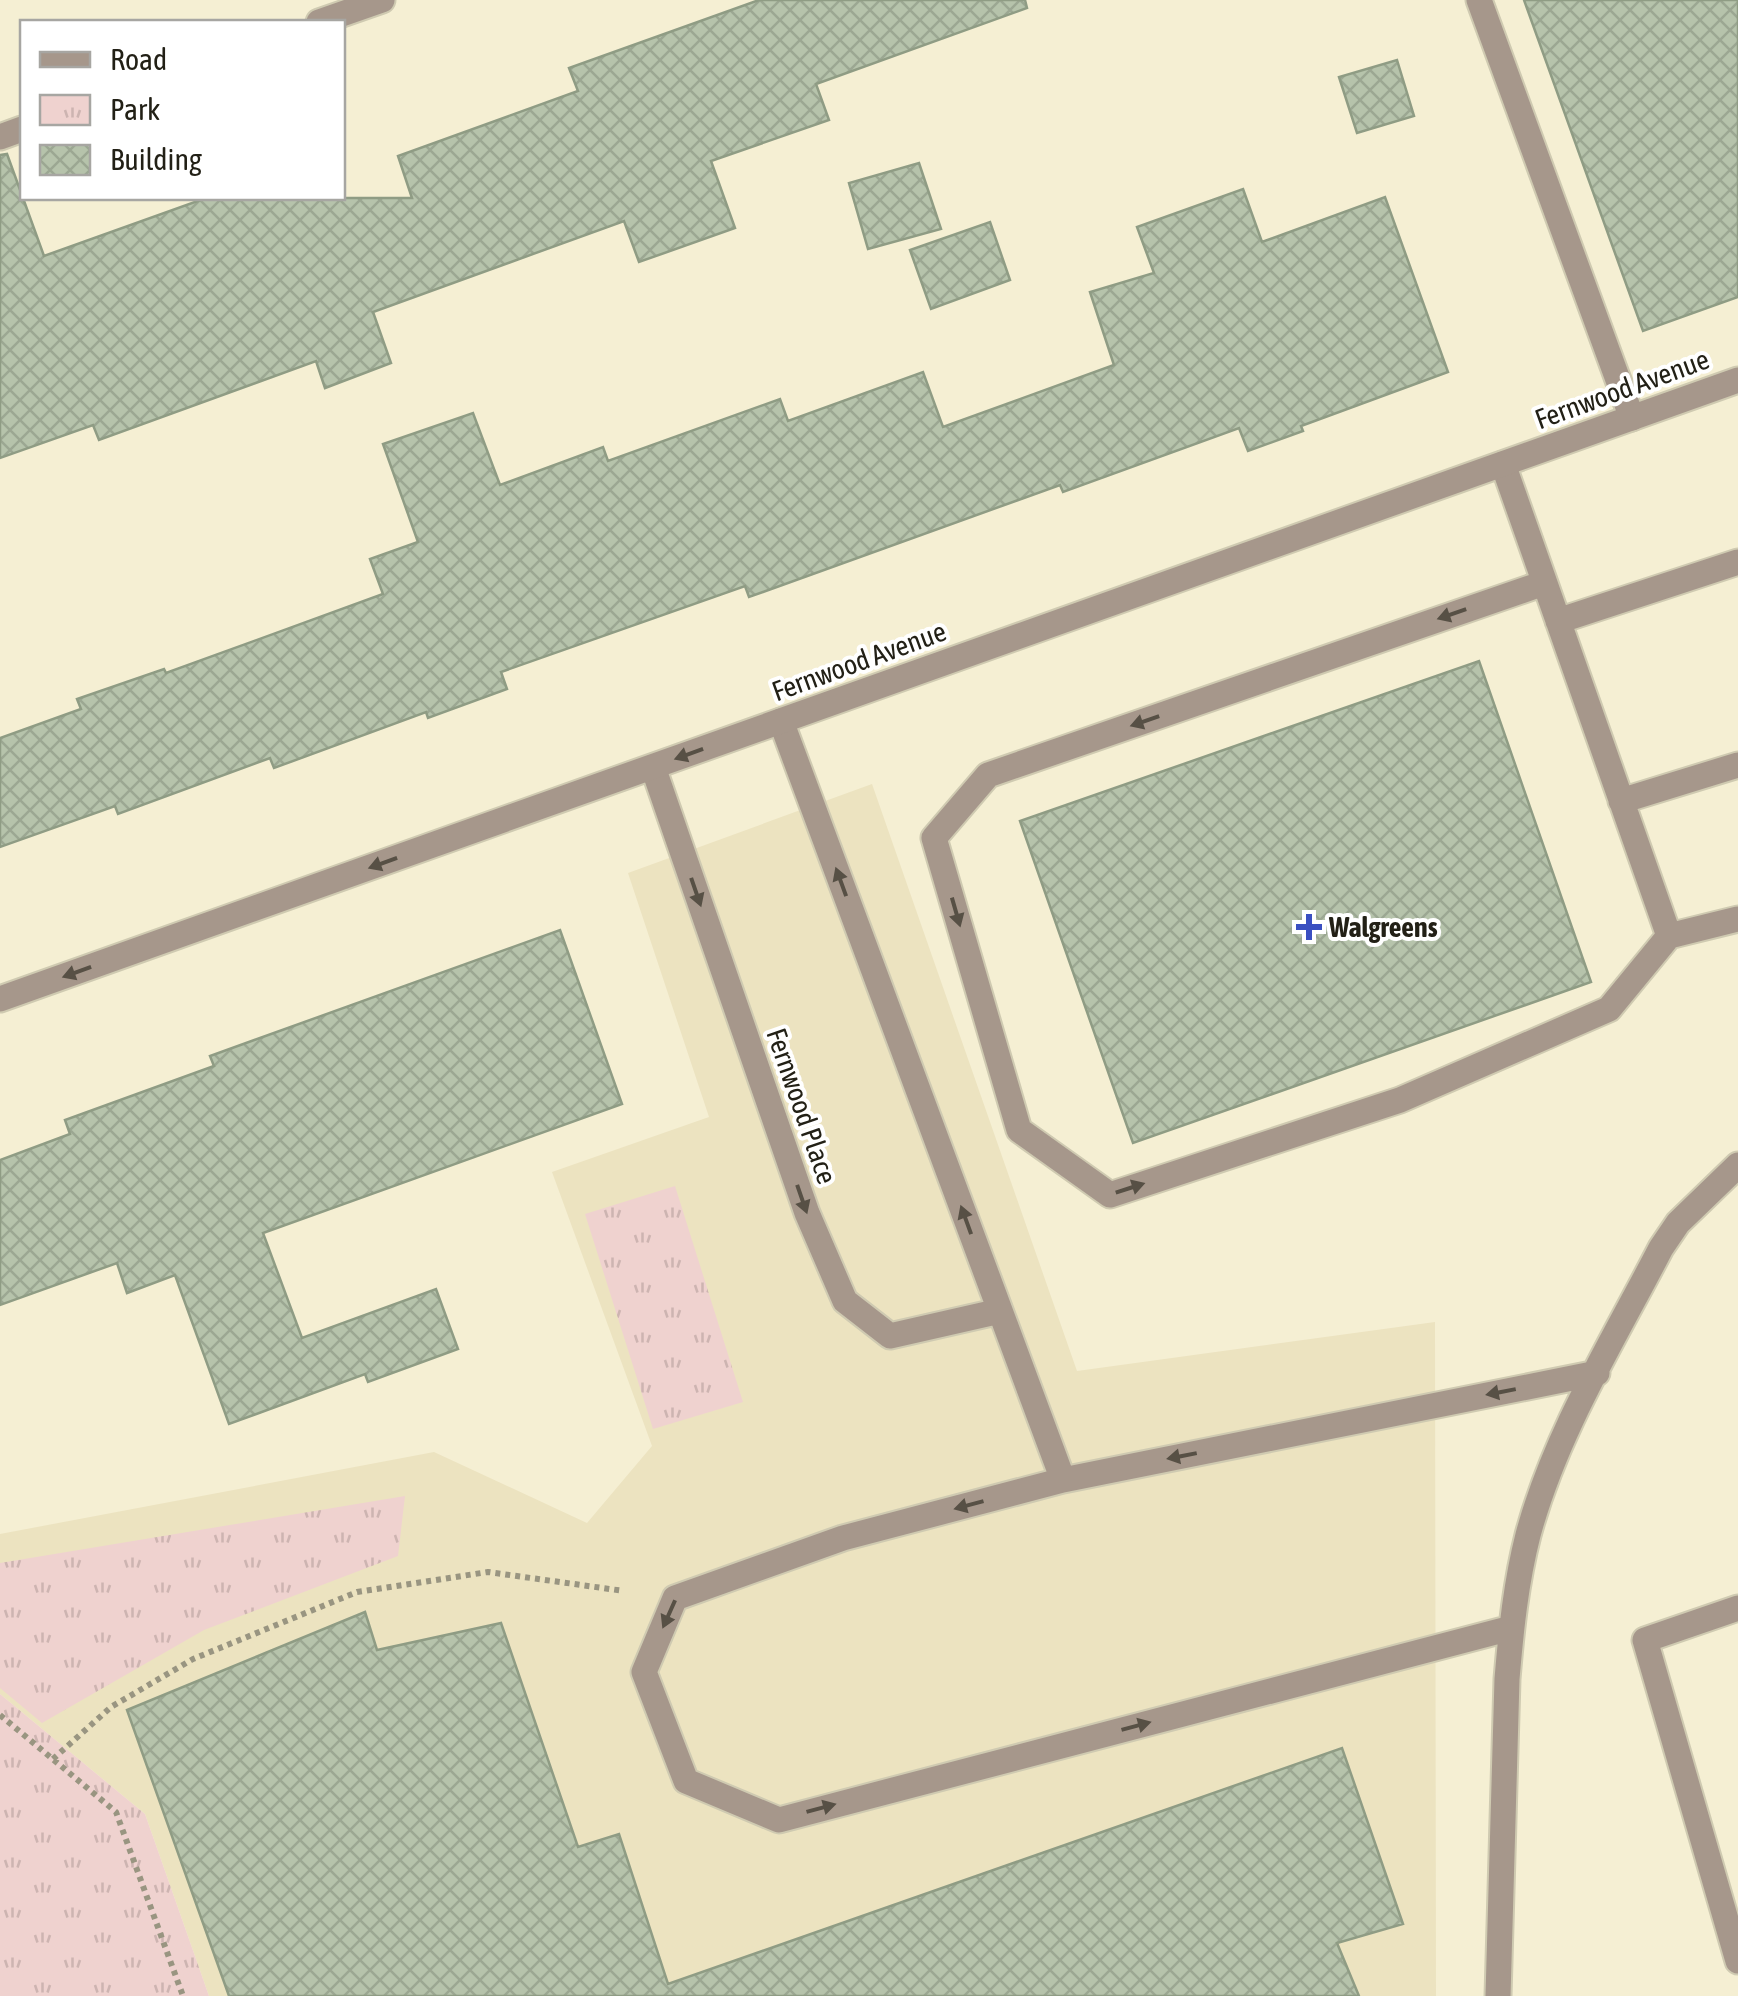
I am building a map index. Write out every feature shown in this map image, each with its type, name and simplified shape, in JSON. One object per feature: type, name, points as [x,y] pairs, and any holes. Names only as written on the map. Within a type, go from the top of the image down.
[{"type":"street","points":[[325,20],[382,0]]},
{"type":"street","points":[[1479,0],[1632,418]]},
{"type":"street","name":"Fernwood Avenue","points":[[0,999],[1738,380]]},
{"type":"street","points":[[1503,464],[1669,936]]},
{"type":"street","points":[[1558,621],[1738,562]]},
{"type":"street","points":[[1544,582],[988,775],[934,838],[1019,1130],[1110,1195],[1400,1100],[1609,1010],[1669,936],[1738,920]]},
{"type":"street","points":[[781,721],[1063,1480]]},
{"type":"street","points":[[1622,801],[1738,765]]},
{"type":"street","name":"Fernwood Place","points":[[652,767],[807,1213],[845,1301],[890,1336],[1000,1311]]},
{"type":"street","points":[[1498,1996],[1511,1628],[1528,1534],[1544,1488],[1597,1373],[1660,1248],[1678,1223],[1738,1165]]},
{"type":"street","points":[[1511,1628],[778,1820],[686,1782],[644,1672],[675,1598],[843,1538],[1063,1480],[1597,1373]]},
{"type":"street","points":[[1738,1608],[1644,1640],[1738,1961]]},
{"type":"path","points":[[53,1759],[111,1707],[193,1659],[357,1592],[488,1572],[675,1598]]},
{"type":"path","points":[[0,1715],[116,1812],[182,1996]]},
{"type":"shaded area","points":[[872,784],[1077,1371],[1435,1322],[1436,1996],[209,1996],[145,1814],[0,1694],[0,1534],[434,1452],[587,1523],[652,1446],[552,1172],[709,1117],[628,873]]},
{"type":"green space","points":[[675,1186],[743,1402],[653,1429],[585,1214]]},
{"type":"green space","points":[[405,1496],[398,1556],[204,1630],[42,1723],[0,1688],[0,1563]]},
{"type":"green space","points":[[0,1694],[145,1814],[209,1996],[0,1996]]},
{"type":"building","points":[[759,0],[1025,0],[1027,8],[816,84],[829,120],[711,161],[735,228],[639,262],[624,221],[373,312],[391,363],[325,388],[316,361],[99,440],[93,425],[0,458],[0,155],[7,154],[20,200],[24,200],[44,256],[200,200],[412,198],[398,156],[578,91],[569,68]]},
{"type":"building","points":[[1524,0],[1738,0],[1738,297],[1643,331]]},
{"type":"building","points":[[1397,60],[1414,116],[1357,133],[1339,77]]},
{"type":"building","points":[[919,163],[941,229],[868,249],[849,183]]},
{"type":"building","points":[[1243,189],[1262,242],[1385,197],[1448,372],[1301,426],[1303,431],[1248,451],[1239,428],[1063,492],[1060,485],[749,597],[745,586],[501,672],[507,689],[428,718],[426,712],[274,768],[270,758],[118,814],[115,806],[0,847],[0,738],[81,709],[77,699],[164,669],[166,673],[383,594],[370,559],[418,542],[383,444],[473,413],[500,485],[603,447],[608,461],[780,399],[788,421],[923,372],[943,427],[1114,365],[1090,292],[1154,273],[1137,227]]},
{"type":"building","points":[[990,222],[1010,280],[931,309],[910,250]]},
{"type":"building","points":[[1479,661],[1591,982],[1133,1143],[1020,821]]},
{"type":"building","points":[[560,930],[622,1104],[263,1233],[302,1338],[436,1289],[458,1349],[368,1382],[365,1374],[229,1424],[175,1275],[127,1293],[117,1263],[0,1305],[0,1160],[70,1134],[65,1120],[214,1066],[210,1056]]},
{"type":"building","points":[[365,1612],[377,1650],[501,1623],[578,1847],[619,1834],[668,1984],[1342,1748],[1403,1924],[1337,1943],[1359,1996],[229,1996],[127,1710]]},
{"type":"place","name":"Walgreens","points":[[1309,927]]}]
